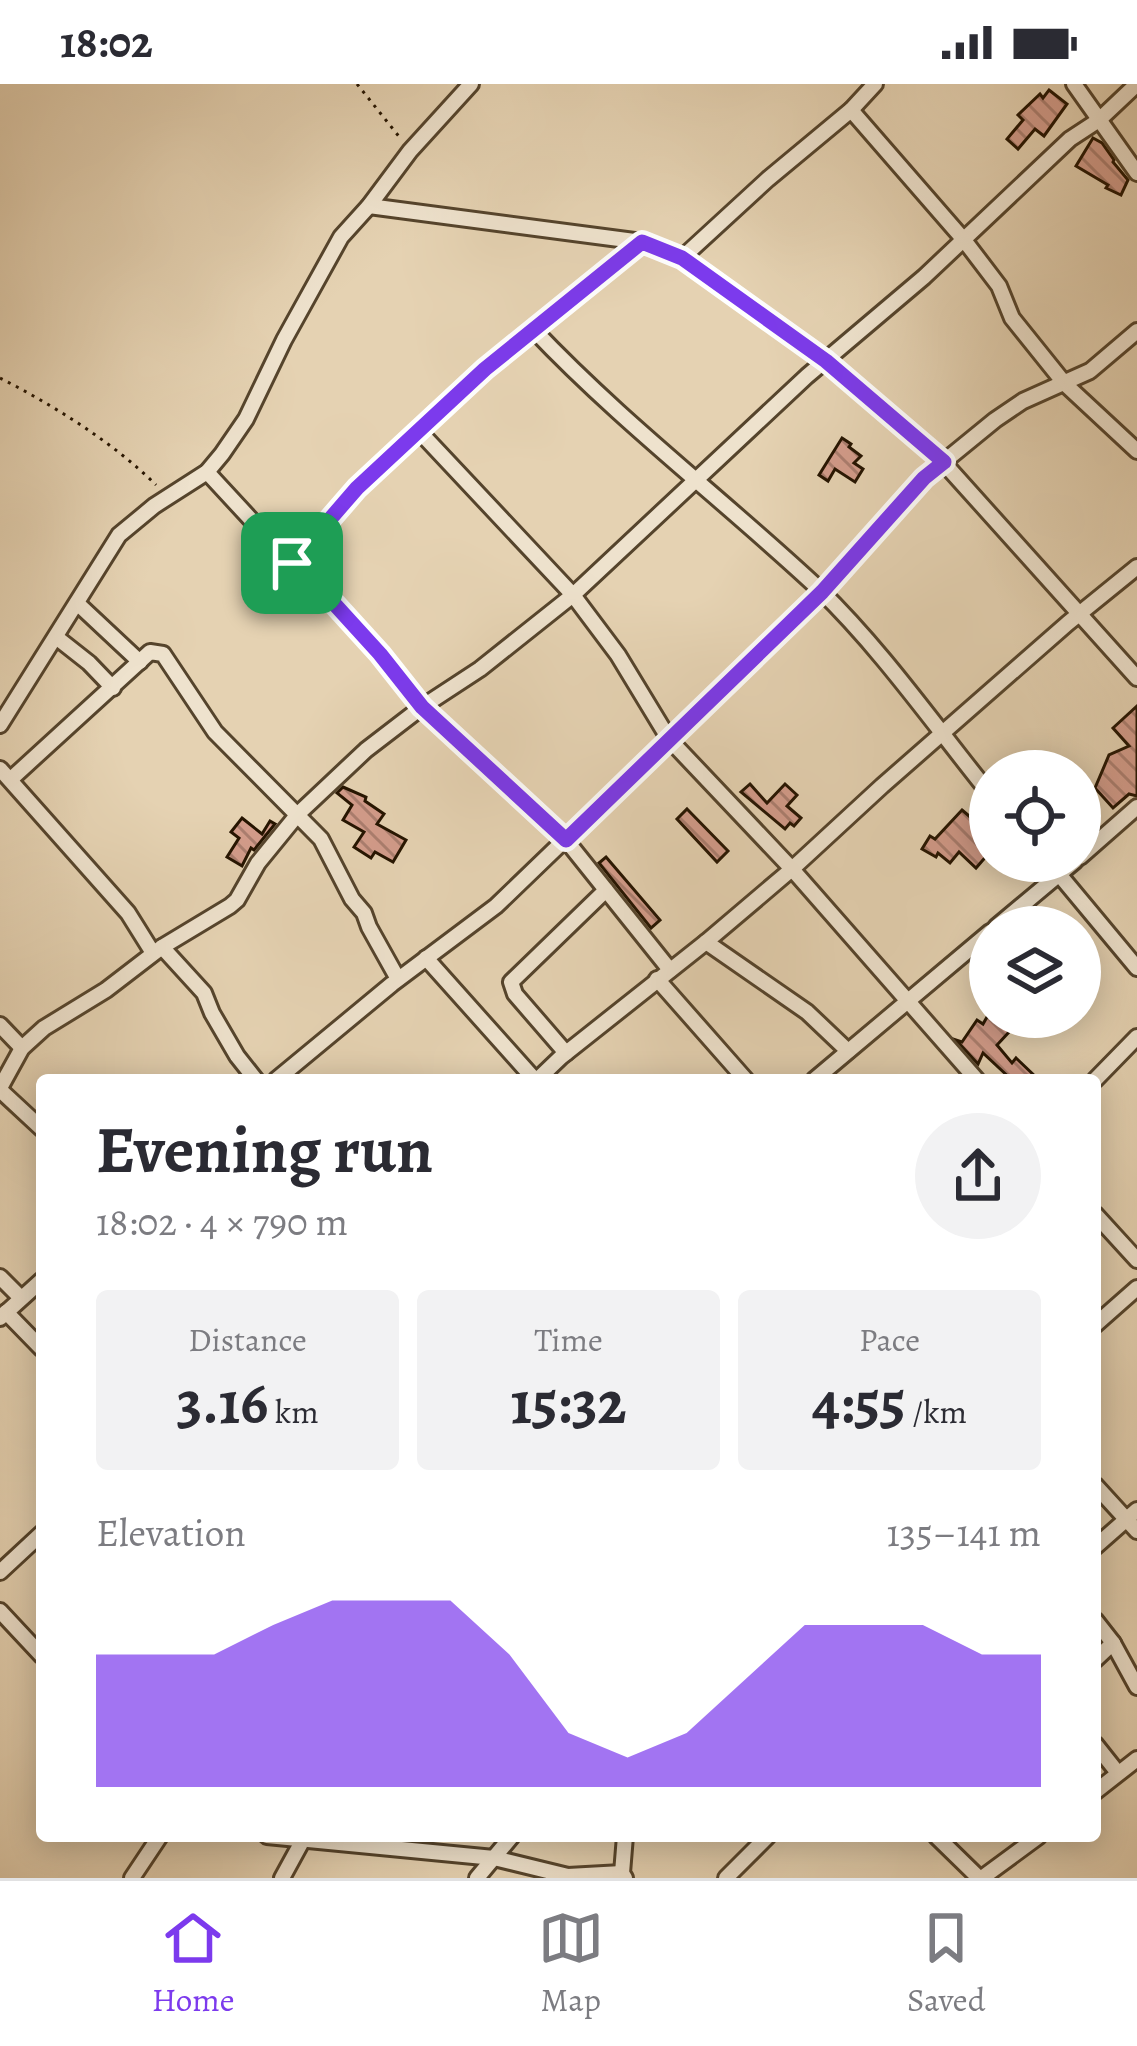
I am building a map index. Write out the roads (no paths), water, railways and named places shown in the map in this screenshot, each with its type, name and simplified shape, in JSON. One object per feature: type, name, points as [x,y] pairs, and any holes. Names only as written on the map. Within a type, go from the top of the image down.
[{"type":"street","points":[[0,725],[119,535],[207,472],[246,418],[341,237],[471,84]]},
{"type":"street","points":[[682,258],[875,84]]},
{"type":"street","points":[[1074,84],[1137,173]]},
{"type":"street","points":[[36,1123],[0,1089],[22,1048],[50,1024],[237,900],[258,863],[298,814],[365,750],[480,669],[573,595],[1070,139],[1099,120],[1137,84]]},
{"type":"street","points":[[851,110],[964,240],[999,286],[1012,318],[1065,384],[1137,451]]},
{"type":"street","points":[[369,206],[642,242],[682,258],[826,361],[944,462],[1137,678]]},
{"type":"street","points":[[292,563],[357,488],[485,369],[642,242]]},
{"type":"street","points":[[533,329],[635,428],[822,592],[969,768]]},
{"type":"street","points":[[296,1073],[398,980],[496,906],[566,840],[822,592],[924,478],[1023,400],[1090,371],[1137,331]]},
{"type":"street","points":[[419,431],[573,595],[618,655],[670,739],[972,1074]]},
{"type":"street","points":[[207,472],[329,598],[422,707],[566,840],[741,1074]]},
{"type":"street","points":[[543,1074],[792,869],[1137,567]]},
{"type":"street","points":[[77,603],[140,662]]},
{"type":"street","points":[[56,638],[113,688]]},
{"type":"street","points":[[251,1074],[204,993],[158,950],[6,774],[150,652],[163,654],[215,732],[321,839],[398,980]]},
{"type":"street","points":[[1101,838],[1137,807]]},
{"type":"street","points":[[1021,906],[1050,882]]},
{"type":"street","points":[[1066,882],[1137,968]]},
{"type":"street","points":[[566,1053],[515,994],[511,982],[606,890]]},
{"type":"street","points":[[706,942],[807,1012],[848,1051]]},
{"type":"street","points":[[821,1074],[969,950]]},
{"type":"street","points":[[426,958],[531,1074]]},
{"type":"street","points":[[0,1024],[22,1048]]},
{"type":"street","points":[[1101,1074],[1137,1037]]},
{"type":"street","points":[[1101,1221],[1137,1260]]},
{"type":"street","points":[[0,1277],[22,1298]]},
{"type":"street","points":[[36,1285],[3,1315],[36,1343]]},
{"type":"street","points":[[1101,1320],[1137,1288]]},
{"type":"street","points":[[1101,1491],[1133,1520],[1101,1543]]},
{"type":"street","points":[[0,1572],[36,1539]]},
{"type":"street","points":[[0,1612],[36,1650]]},
{"type":"street","points":[[1101,1628],[1137,1688]]},
{"type":"street","points":[[1101,1654],[1113,1643]]},
{"type":"street","points":[[1101,1752],[1118,1773]]},
{"type":"street","points":[[1101,1787],[1137,1759]]},
{"type":"street","points":[[132,1878],[156,1842]]},
{"type":"street","points":[[282,1878],[302,1842]]},
{"type":"street","points":[[342,1842],[494,1858],[568,1876],[624,1875],[625,1842]]},
{"type":"street","points":[[477,1878],[507,1842]]},
{"type":"street","points":[[725,1878],[762,1842]]},
{"type":"street","points":[[942,1842],[981,1878],[1031,1842]]}]
